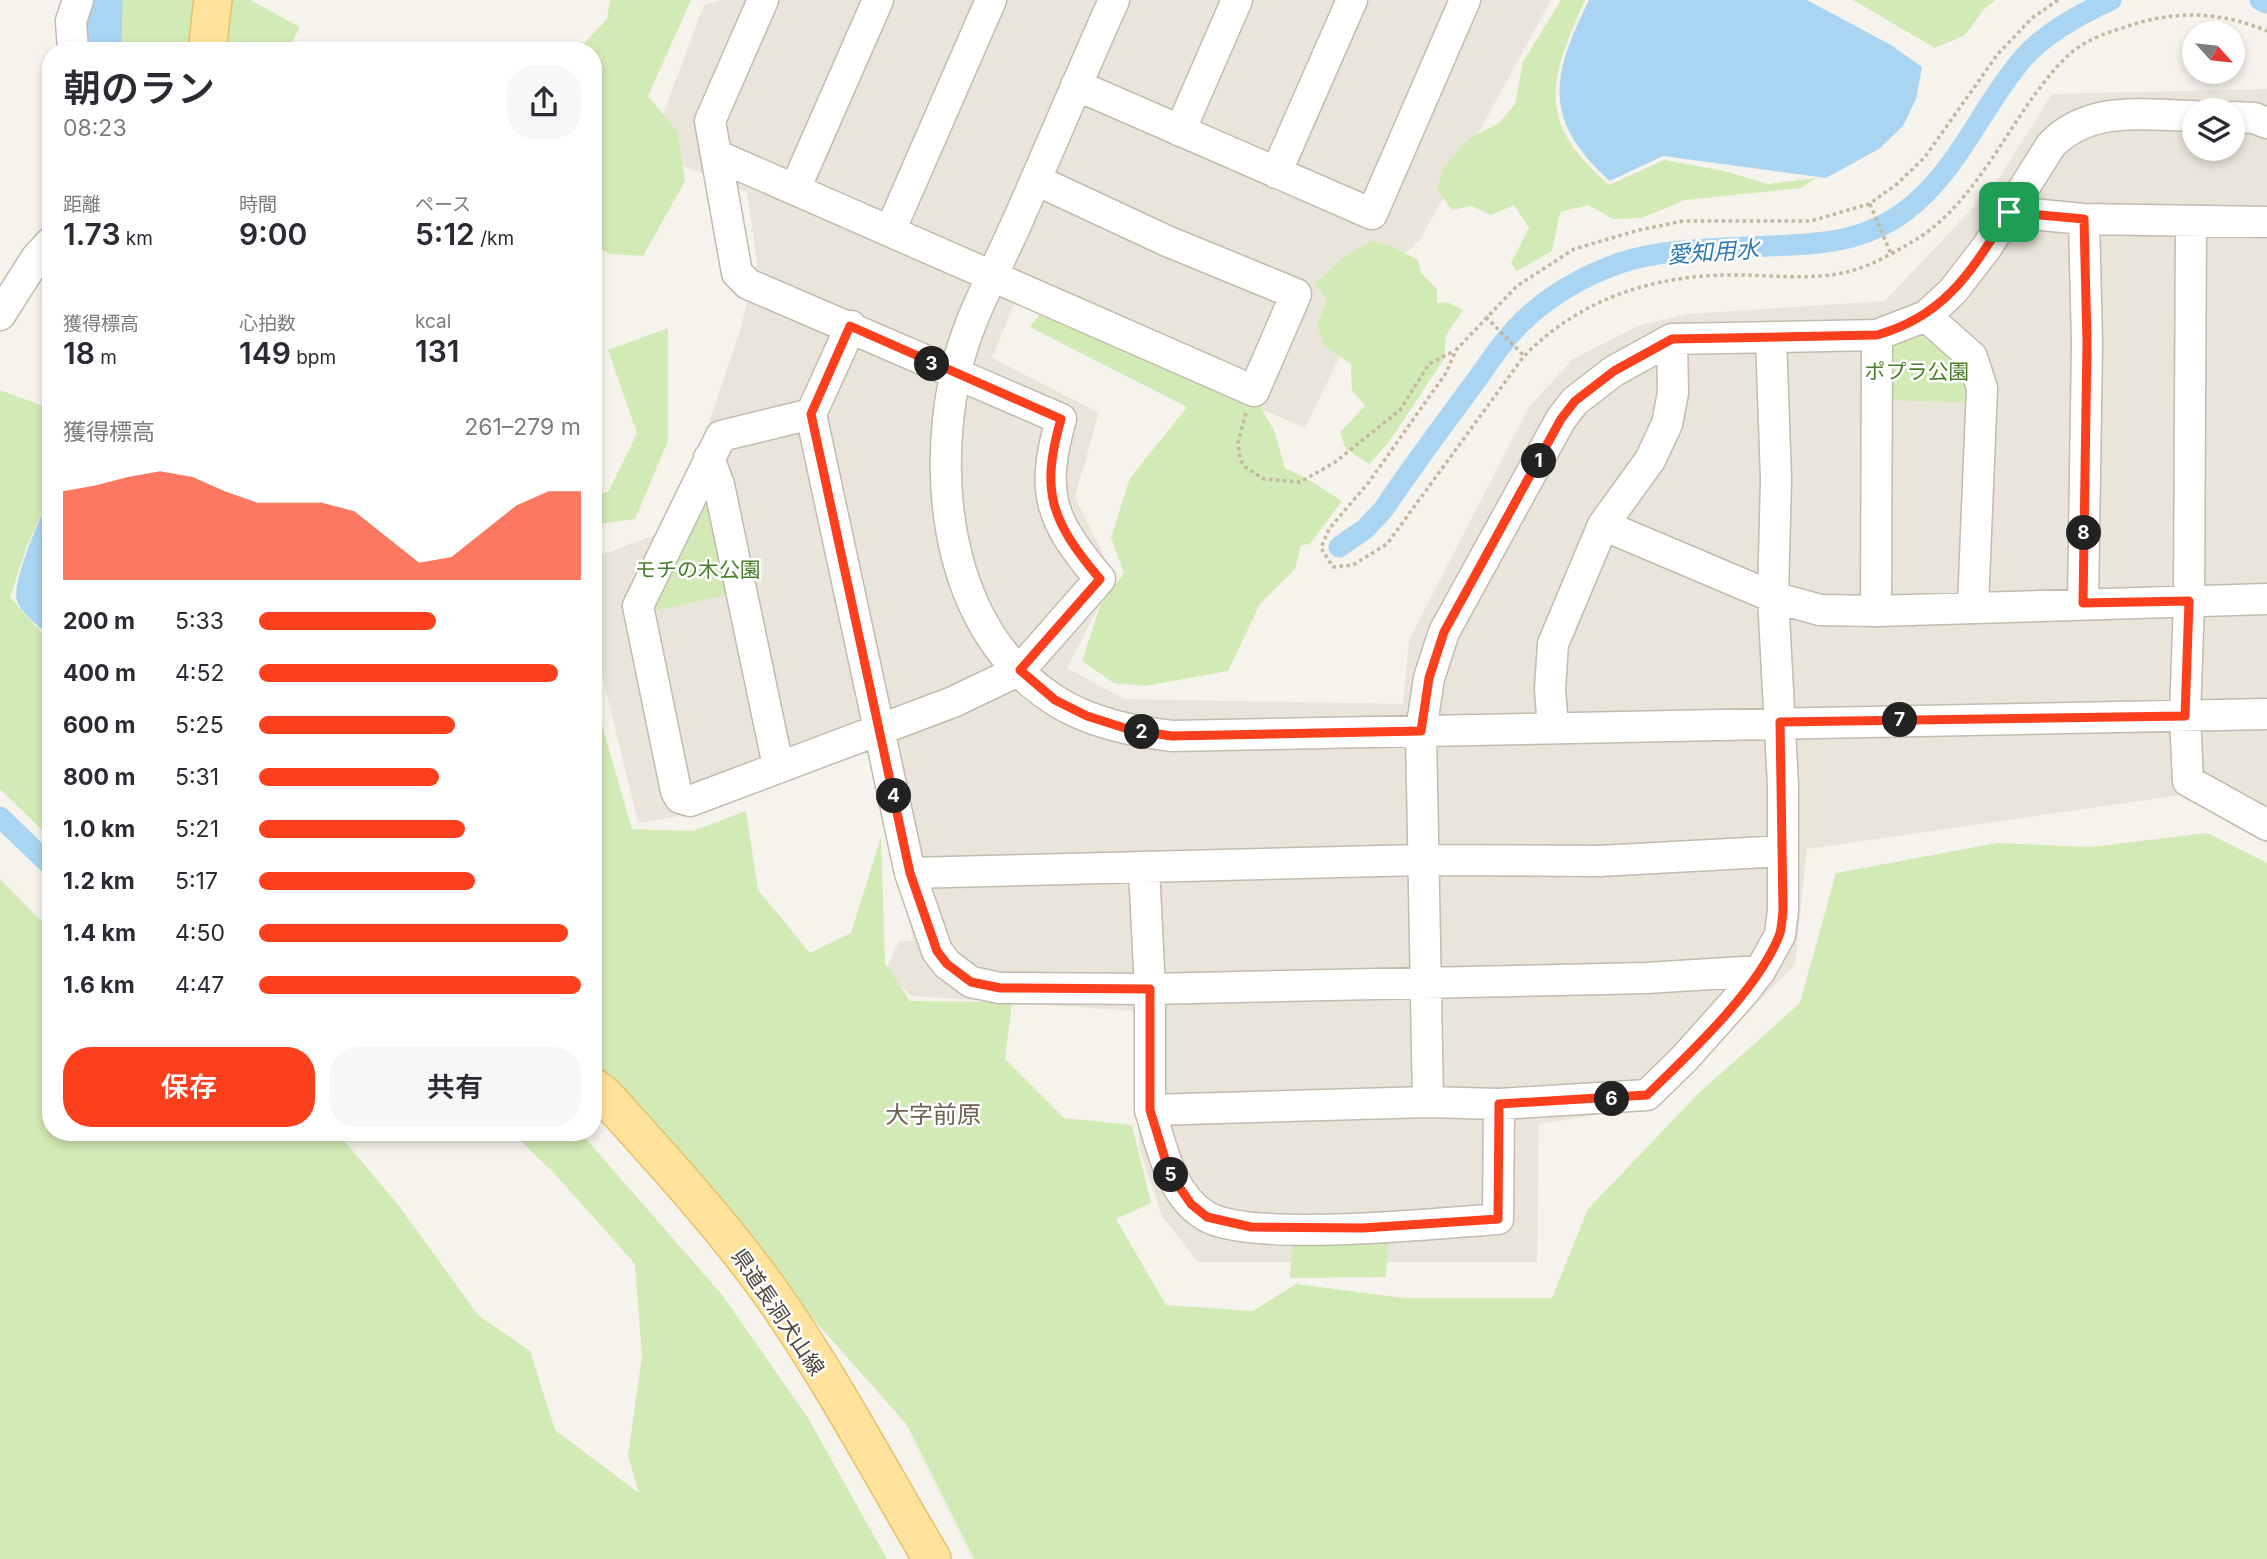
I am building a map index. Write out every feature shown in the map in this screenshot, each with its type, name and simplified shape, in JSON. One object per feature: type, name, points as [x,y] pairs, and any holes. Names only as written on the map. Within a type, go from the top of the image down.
[{"type":"main road","points":[[208,42],[214,0]]},
{"type":"main road","name":"県道長洞犬山線","points":[[602,1094],[680,1179],[766,1287],[859,1435],[932,1559]]},
{"type":"street","points":[[72,42],[71,21],[78,0]]},
{"type":"street","points":[[763,0],[710,121],[735,267],[741,279],[1061,419],[1050,458],[1050,495],[1068,542],[1100,579],[1020,670],[953,702],[880,727],[690,802],[680,798],[676,791],[638,606],[721,436],[811,414]]},
{"type":"street","points":[[795,188],[878,0]]},
{"type":"street","points":[[890,231],[992,0]]},
{"type":"street","points":[[1114,0],[974,317],[955,374],[945,435],[944,477],[948,517],[962,575],[981,620],[1020,670],[1055,700],[1087,716],[1131,730],[1172,736],[2267,714]]},
{"type":"street","points":[[1180,131],[1237,0]]},
{"type":"street","points":[[1276,173],[1352,0]]},
{"type":"street","points":[[1076,85],[1371,214],[1465,0]]},
{"type":"street","points":[[1428,1102],[1421,731],[1429,678],[1444,632],[1561,419],[1575,401],[1614,371],[1672,339],[1877,335],[1926,316],[1953,291],[2009,212],[2051,145],[2063,132],[2082,122],[2109,114],[2182,116]]},
{"type":"street","points":[[2245,118],[2267,123]]},
{"type":"street","points":[[716,155],[1254,391],[1296,294],[1035,180]]},
{"type":"street","points":[[2009,212],[2084,219],[2267,222]]},
{"type":"street","points":[[2083,603],[2087,343],[2084,219]]},
{"type":"street","points":[[2191,221],[2189,601],[2185,716],[2188,781],[2265,823]]},
{"type":"street","points":[[0,315],[42,255]]},
{"type":"street","points":[[1926,316],[1972,356],[1982,388],[1973,606]]},
{"type":"street","points":[[850,326],[811,414],[910,873],[937,951],[947,964],[971,982],[1000,988],[1150,989],[1646,978],[1760,971]]},
{"type":"street","points":[[1876,611],[1877,335]]},
{"type":"street","points":[[1150,1110],[1428,1102],[1499,1104],[1647,1095],[1684,1059],[1760,971],[1780,935],[1783,910],[1780,722],[1773,597],[1776,480],[1771,337]]},
{"type":"street","points":[[1553,728],[1550,690],[1553,644],[1603,525],[1650,460],[1667,424],[1673,393],[1672,339]]},
{"type":"street","points":[[709,458],[719,485],[778,766]]},
{"type":"street","points":[[1603,525],[1773,597],[1820,610],[1876,611],[2267,599]]},
{"type":"street","points":[[910,873],[1422,860],[1599,861],[1783,851]]},
{"type":"street","points":[[1144,868],[1150,989],[1150,1110],[1169,1172],[1191,1204],[1207,1217],[1251,1227],[1363,1228],[1498,1219],[1499,1104]]},
{"type":"path","points":[[1254,391],[1240,429],[1240,459],[1252,473],[1264,478],[1300,482],[1334,463],[1400,410],[1429,364],[1455,350],[1485,317],[1539,270],[1574,249],[1609,237],[1683,220],[1811,221],[1869,204],[1897,184],[1925,157],[1997,55],[2032,18],[2058,0]]},
{"type":"path","points":[[1455,350],[1446,373],[1368,482],[1329,529],[1321,548],[1333,567],[1353,565],[1387,544],[1524,356],[1543,336],[1592,305],[1648,283],[1707,275],[1827,275],[1860,269],[1916,240],[1942,219],[1970,186],[2050,74],[2087,41],[2155,18],[2194,14],[2222,16],[2267,31]]},
{"type":"path","points":[[1869,204],[1891,254]]},
{"type":"path","points":[[1485,317],[1524,356]]},
{"type":"shaded area","points":[[721,0],[1551,0],[1420,240],[1377,280],[1305,428],[1015,302],[992,358],[1099,413],[1075,497],[1114,577],[1067,668],[1124,699],[1403,704],[1409,640],[1529,407],[1573,359],[1637,326],[1688,314],[1885,301],[1996,183],[2052,94],[2267,89],[2267,843],[2181,795],[1807,849],[1795,965],[1653,1106],[1539,1124],[1537,1262],[1198,1262],[1162,1216],[1139,1148],[1134,1011],[912,996],[885,973],[899,941],[913,941],[878,758],[866,748],[687,815],[638,823],[602,673],[602,555],[655,535],[708,425],[740,331],[757,262],[747,192],[649,152],[704,5]]},
{"type":"green space","points":[[95,0],[250,0],[300,27],[292,42],[94,42]]},
{"type":"green space","points":[[610,0],[691,0],[648,96],[678,132],[685,181],[643,256],[610,254],[602,249],[602,42],[585,42],[607,19]]},
{"type":"green space","points":[[1561,0],[1585,0],[1563,54],[1557,77],[1559,120],[1585,162],[1609,185],[1664,160],[1724,171],[1768,184],[1816,178],[1801,188],[1685,200],[1642,218],[1613,219],[1588,205],[1560,212],[1552,251],[1517,271],[1511,263],[1529,228],[1514,205],[1491,215],[1472,206],[1452,210],[1437,189],[1444,166],[1470,138],[1499,123],[1515,104],[1523,62]]},
{"type":"green space","points":[[1853,0],[1996,0],[1985,8],[1965,35],[1935,48]]},
{"type":"green space","points":[[1372,241],[1391,246],[1418,260],[1421,273],[1437,289],[1437,303],[1447,302],[1463,310],[1446,335],[1444,359],[1389,442],[1369,464],[1346,449],[1340,432],[1365,406],[1352,390],[1351,364],[1324,346],[1317,324],[1327,301],[1315,284],[1345,256]]},
{"type":"green space","points":[[1039,315],[1257,401],[1274,430],[1285,468],[1342,501],[1310,544],[1301,545],[1295,569],[1260,604],[1228,671],[1145,686],[1114,683],[1082,661],[1100,606],[1124,573],[1111,538],[1130,478],[1187,407],[1030,327]]},
{"type":"green space","points":[[668,328],[668,441],[635,519],[602,524],[602,494],[609,491],[637,433],[608,350]]},
{"type":"green space","name":"ポプラ公園","points":[[1923,336],[1955,365],[1966,383],[1973,403],[1885,400],[1887,346]]},
{"type":"green space","points":[[0,390],[42,406],[42,513],[27,546],[10,597],[42,633],[42,830],[0,789]]},
{"type":"green space","name":"モチの木公園","points":[[706,474],[735,593],[645,613]]},
{"type":"green space","points":[[602,726],[632,829],[693,831],[746,811],[758,890],[810,953],[851,933],[881,837],[885,963],[910,1001],[1012,1002],[1005,1059],[1064,1118],[1132,1125],[1151,1203],[1116,1219],[1166,1305],[1253,1311],[1296,1284],[1403,1298],[1552,1298],[1588,1209],[1699,1093],[1800,1003],[1836,873],[1997,843],[2091,847],[2207,833],[2267,863],[2267,1559],[974,1559],[907,1425],[602,1082]]},
{"type":"green space","points":[[0,879],[42,922],[42,1141],[345,1141],[399,1206],[478,1315],[530,1351],[555,1430],[639,1493],[628,1456],[642,1356],[635,1264],[553,1172],[520,1141],[588,1141],[723,1296],[808,1418],[887,1559],[0,1559]]},
{"type":"green space","points":[[1293,1237],[1388,1237],[1386,1277],[1290,1278]]},
{"type":"water","points":[[1589,0],[1807,0],[1891,45],[1922,67],[1916,99],[1903,126],[1879,149],[1826,178],[1663,156],[1610,181],[1588,159],[1573,138],[1563,117],[1560,96],[1561,75],[1567,52]]},
{"type":"water","points":[[42,516],[42,630],[23,611],[17,601],[16,592],[28,549]]},
{"type":"waterway","points":[[104,42],[105,0]]},
{"type":"waterway","name":"愛知用水","points":[[1339,547],[1365,529],[1383,510],[1508,337],[1555,295],[1620,263],[1651,255],[1828,242],[1867,232],[1885,224],[1922,197],[1938,179],[2029,52],[2062,26],[2111,0]]},
{"type":"waterway","name":"愛知用水","points":[[2260,0],[2267,3]]},
{"type":"waterway","name":"愛知用水","points":[[0,817],[42,857]]},
{"type":"district","name":"大字前原","points":[[933,1114]]},
{"type":"route","points":[[2009,212],[2025,216],[2084,219],[2087,343],[2083,603],[2189,601],[2185,716],[1780,722],[1783,910],[1780,935],[1760,971],[1684,1059],[1647,1095],[1499,1104],[1498,1219],[1363,1228],[1251,1227],[1207,1217],[1191,1204],[1169,1172],[1150,1110],[1150,989],[1000,988],[971,982],[947,964],[937,951],[910,873],[811,414],[850,326],[1061,419],[1050,458],[1050,495],[1068,542],[1100,579],[1020,670],[1055,700],[1087,716],[1131,730],[1172,736],[1421,731],[1429,678],[1444,632],[1471,577],[1511,512],[1561,419],[1575,401],[1614,371],[1651,348],[1672,339],[1877,335],[1895,330],[1926,316],[1953,291],[1987,247],[2009,212]]}]
